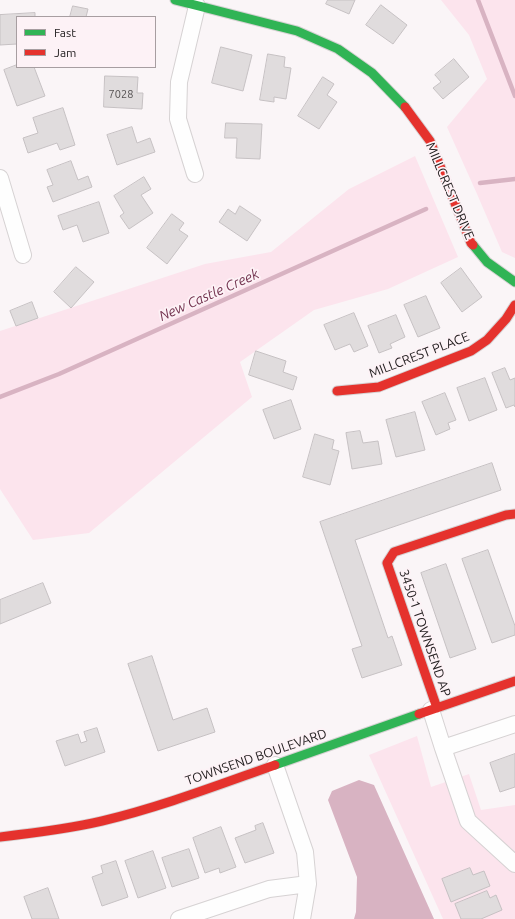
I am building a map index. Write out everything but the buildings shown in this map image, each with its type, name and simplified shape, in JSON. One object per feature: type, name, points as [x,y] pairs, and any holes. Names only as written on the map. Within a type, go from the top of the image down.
[{"type":"street","name":"MILLCREST DRIVE","points":[[175,0],[296,31],[338,49],[372,73],[402,103],[430,141],[471,243],[487,262],[515,282]]},
{"type":"street","points":[[195,174],[178,119],[179,82],[197,6]]},
{"type":"street","points":[[0,178],[23,255]]},
{"type":"street","name":"MILLCREST PLACE","points":[[337,391],[379,386],[471,351],[488,340],[506,319],[515,305]]},
{"type":"street","name":"3450-1 TOWNSEND AP","points":[[434,709],[387,563],[394,552],[506,515],[515,514]]},
{"type":"street","name":"TOWNSEND BOULEVARD","points":[[0,837],[53,831],[102,821],[158,805],[515,681]]},
{"type":"street","points":[[434,709],[443,748],[468,821],[515,864]]},
{"type":"street","points":[[443,748],[515,724]]},
{"type":"street","points":[[276,765],[305,852],[308,884],[302,919]]},
{"type":"street","points":[[180,919],[268,889],[308,884]]},
{"type":"shaded area","points":[[441,0],[515,0],[515,258],[502,252],[447,127],[487,79],[469,35]]},
{"type":"shaded area","points":[[415,156],[458,257],[388,289],[314,310],[240,362],[252,397],[89,533],[33,540],[0,489],[0,331],[205,264],[271,252],[349,189]]},
{"type":"shaded area","points":[[417,736],[431,787],[469,774],[481,810],[515,805],[515,919],[443,919],[369,755]]},
{"type":"shaded area","points":[[359,780],[374,785],[434,919],[354,919],[356,912],[357,877],[328,800],[332,791]]},
{"type":"waterway","points":[[478,0],[515,96]]},
{"type":"waterway","points":[[480,183],[515,179]]},
{"type":"waterway","name":"New Castle Creek","points":[[0,397],[59,374],[426,209]]},
{"type":"traffic: fast","points":[[175,0],[297,31],[338,49],[372,73],[405,107]]},
{"type":"traffic: fast","points":[[473,245],[487,262],[515,282]]},
{"type":"traffic: fast","points":[[275,765],[419,714]]},
{"type":"traffic: jam","points":[[405,107],[430,141],[473,245]]},
{"type":"traffic: jam","points":[[337,391],[379,387],[471,351],[487,340],[506,319],[515,305]]},
{"type":"traffic: jam","points":[[437,708],[387,563],[394,552],[506,515],[515,514]]},
{"type":"traffic: jam","points":[[419,714],[515,681]]},
{"type":"traffic: jam","points":[[0,837],[102,821],[146,809],[275,765]]}]
